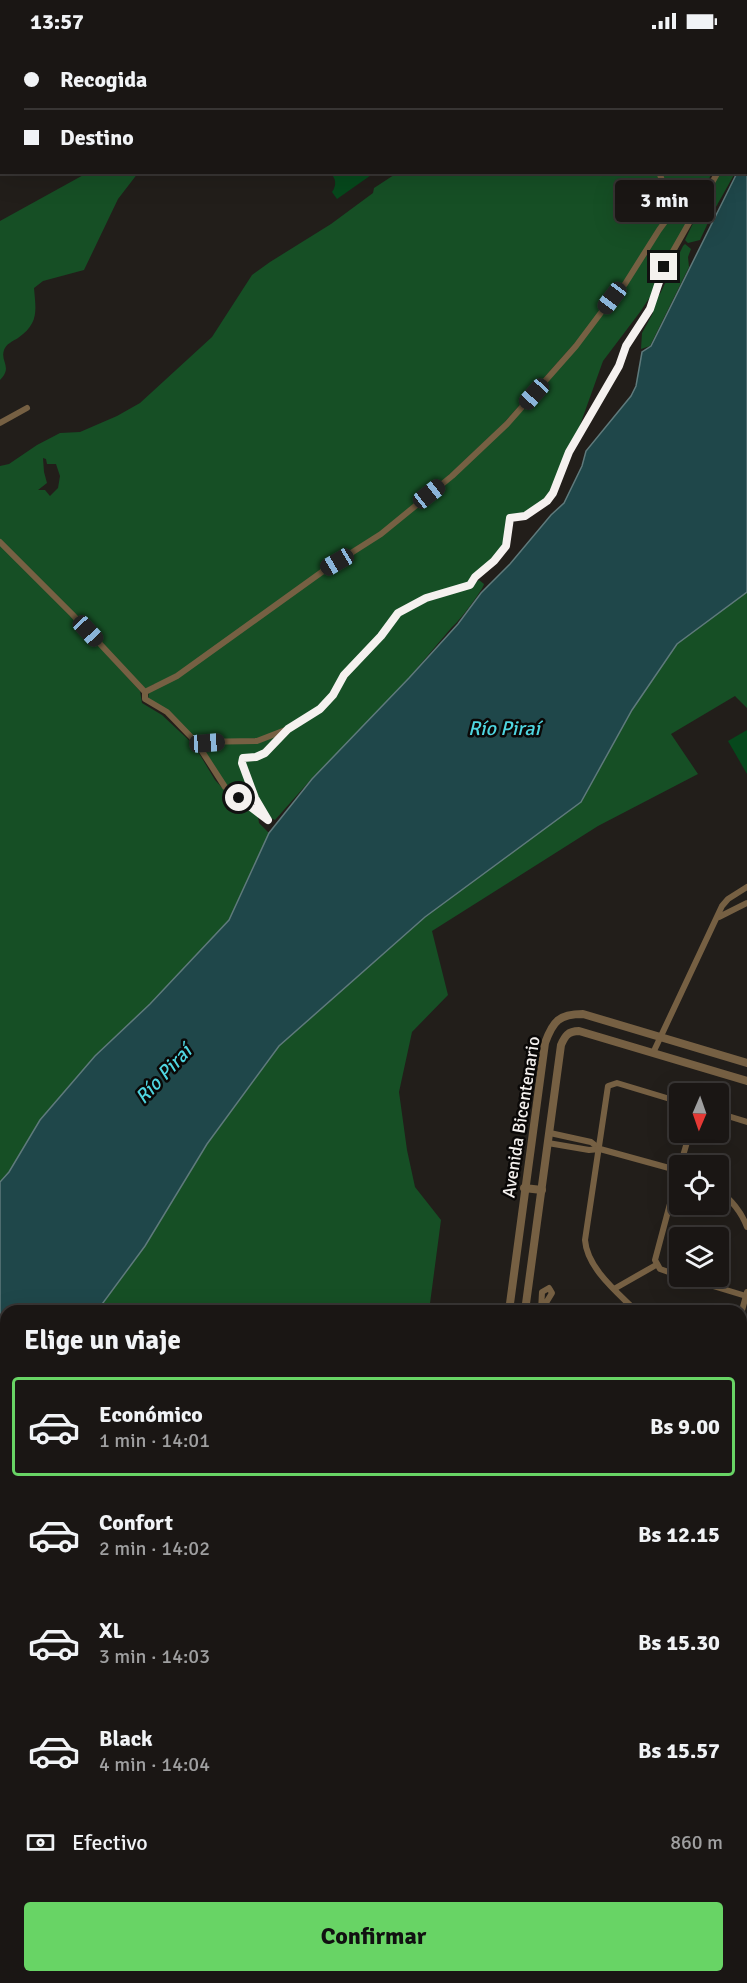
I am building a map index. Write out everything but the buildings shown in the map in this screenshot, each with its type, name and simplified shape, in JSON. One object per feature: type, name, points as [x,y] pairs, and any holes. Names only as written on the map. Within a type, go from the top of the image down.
[{"type":"street","points":[[145,692],[194,665],[326,568],[381,534],[452,476],[507,424],[576,346],[625,284],[670,215],[668,194],[660,174]]},
{"type":"street","points":[[196,742],[257,741],[288,729],[320,709],[333,695],[344,675],[381,636],[398,613],[426,598],[470,585],[475,577],[494,561],[506,546],[510,518],[525,516],[547,501],[553,493],[569,452],[619,366],[626,346],[650,309],[664,267],[717,174]]},
{"type":"street","points":[[0,423],[27,408]]},
{"type":"street","points":[[0,542],[145,692],[145,699],[167,712],[196,742],[225,787],[268,820],[255,798],[242,763],[243,758],[256,757],[265,753],[288,729]]},
{"type":"street","points":[[653,1053],[722,906],[747,886]]},
{"type":"street","points":[[719,916],[747,903]]},
{"type":"street","name":"Avenida Bicentenario","points":[[509,1305],[546,1043],[550,1028],[554,1023],[572,1014],[583,1014],[747,1063]]},
{"type":"street","name":"Avenida Bicentenario","points":[[526,1305],[561,1045],[564,1037],[569,1033],[579,1031],[747,1081]]},
{"type":"street","points":[[546,1043],[561,1045]]},
{"type":"street","points":[[630,1305],[594,1264],[586,1249],[585,1240],[608,1086],[617,1083],[669,1099]]},
{"type":"street","points":[[538,1099],[547,1095],[554,1101]]},
{"type":"street","points":[[729,1116],[747,1122]]},
{"type":"street","points":[[550,1133],[591,1142],[600,1149]]},
{"type":"street","points":[[548,1143],[589,1150],[600,1149],[669,1166]]},
{"type":"street","points":[[524,1188],[542,1190]]},
{"type":"street","points":[[729,1199],[745,1216],[747,1227]]},
{"type":"street","points":[[669,1204],[655,1254],[657,1265],[664,1272],[669,1273]]},
{"type":"street","points":[[614,1289],[657,1265]]},
{"type":"street","points":[[720,1287],[746,1294]]},
{"type":"green space","points":[[85,174],[137,174],[118,199],[84,270],[43,281],[34,288],[35,316],[33,322],[25,332],[5,348],[3,354],[6,372],[0,380],[0,221]]},
{"type":"green space","points":[[331,174],[373,174],[337,199],[332,192],[335,187],[334,177]]},
{"type":"green space","points":[[395,174],[657,174],[663,187],[668,214],[631,272],[581,336],[503,424],[446,478],[387,527],[161,684],[154,684],[146,689],[0,540],[0,466],[9,464],[60,433],[80,432],[140,403],[212,337],[252,275],[331,224],[373,193],[374,188]],"holes":[[[43,458],[46,459],[47,464],[56,464],[60,476],[58,488],[50,496],[45,490],[38,490],[47,483]]]},
{"type":"green space","points":[[661,174],[711,174],[690,215],[665,274],[603,361],[575,439],[551,493],[533,509],[510,515],[505,544],[492,560],[480,568],[468,584],[405,607],[335,687],[323,704],[290,727],[264,738],[199,742],[148,700],[149,692],[327,569],[361,549],[468,463],[587,335],[672,214],[671,203]]},
{"type":"green space","points":[[717,174],[734,174],[700,240],[688,243],[685,240]]},
{"type":"green space","points":[[685,244],[691,249],[688,257],[689,267],[650,346],[641,349],[642,333],[653,313],[652,306]]},
{"type":"green space","points":[[0,544],[140,691],[142,703],[162,715],[194,745],[215,780],[227,793],[258,816],[259,823],[269,833],[229,920],[150,1004],[95,1056],[40,1120],[9,1172],[0,1182]]},
{"type":"green space","points":[[479,580],[484,584],[475,599],[401,687],[313,777],[275,820],[269,817],[261,807],[244,759],[256,758],[269,749],[340,690],[346,676],[399,615],[435,597],[472,585]]},
{"type":"green space","points":[[747,592],[747,708],[735,696],[671,734],[698,774],[598,826],[432,931],[448,995],[412,1032],[399,1092],[415,1187],[441,1220],[430,1305],[101,1305],[145,1246],[207,1144],[279,1046],[424,917],[581,802],[632,710],[677,644]]},
{"type":"green space","points":[[747,730],[747,774],[728,741]]},
{"type":"green space","points":[[283,732],[264,753],[242,757],[251,794],[242,795],[227,786],[200,744],[259,742]]},
{"type":"water","name":"Río Piraí","points":[[737,174],[747,174],[747,592],[677,644],[632,710],[581,802],[425,917],[279,1046],[207,1144],[145,1246],[101,1305],[0,1305],[0,1182],[9,1172],[40,1120],[95,1056],[150,1004],[229,920],[269,833],[312,779],[409,678],[458,624],[481,593],[564,503],[582,466],[586,451],[631,396],[636,386],[642,352],[651,346]]},
{"type":"route","points":[[239,798],[268,820],[255,798],[242,763],[243,758],[256,757],[265,753],[288,729],[320,709],[338,688],[344,675],[381,636],[398,613],[426,598],[470,585],[484,567],[494,561],[506,546],[509,519],[525,516],[547,501],[553,493],[569,452],[619,366],[636,328],[650,309],[664,267]]}]
